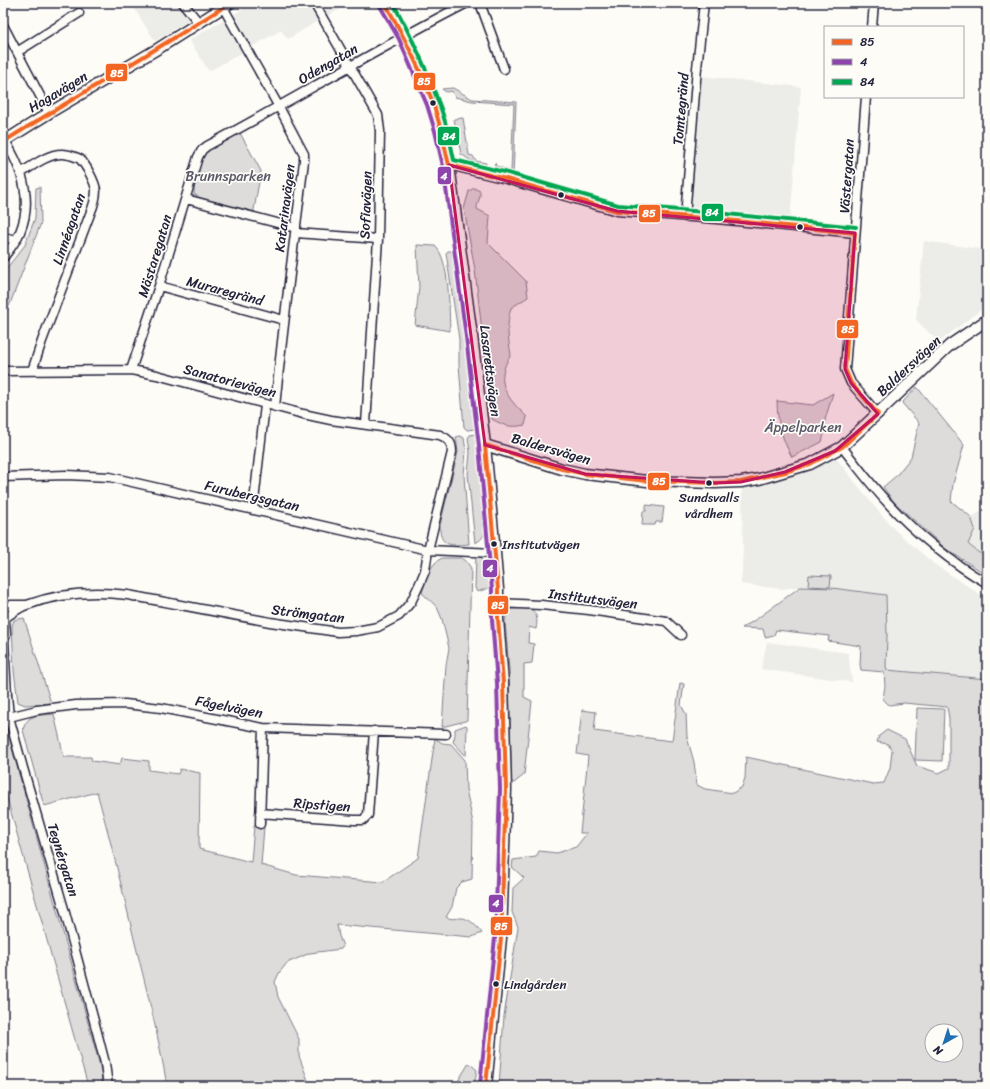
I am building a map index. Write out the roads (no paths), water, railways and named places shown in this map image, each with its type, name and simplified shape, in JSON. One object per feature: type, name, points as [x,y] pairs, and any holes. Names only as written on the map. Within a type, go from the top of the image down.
[{"type":"street","points":[[183,3],[199,23]]},
{"type":"street","name":"Sofiavägen","points":[[314,3],[378,115],[380,145],[378,239],[366,424]]},
{"type":"street","name":"Odengatan","points":[[202,150],[404,36],[467,3]]},
{"type":"street","points":[[480,3],[504,69]]},
{"type":"street","name":"Tomtegränd","points":[[685,217],[697,68],[704,3]]},
{"type":"street","points":[[872,26],[874,3]]},
{"type":"street","points":[[982,3],[987,6]]},
{"type":"street","name":"Lasarettsvägen","points":[[386,4],[404,36],[433,103],[441,128],[449,166],[485,445],[495,552],[503,683],[506,789],[501,938],[486,1086]]},
{"type":"street","name":"Hagavägen","points":[[4,141],[199,23],[226,5]]},
{"type":"street","name":"Katarinavägen","points":[[226,5],[304,154],[275,407]]},
{"type":"street","points":[[17,52],[79,13]]},
{"type":"street","points":[[3,25],[49,113]]},
{"type":"street","name":"Västergatan","points":[[866,98],[845,369],[852,383],[878,414]]},
{"type":"street","points":[[3,258],[16,240],[22,228],[26,210],[26,191],[21,174],[12,151],[4,141]]},
{"type":"street","name":"Mästaregatan","points":[[131,370],[159,286],[198,157],[202,150]]},
{"type":"street","name":"Linnéagatan","points":[[21,174],[47,157],[62,154],[80,159],[90,173],[96,189],[94,204],[32,371]]},
{"type":"street","points":[[449,166],[462,167],[618,211],[855,233]]},
{"type":"street","points":[[186,199],[296,231],[378,239]]},
{"type":"street","points":[[3,237],[16,240]]},
{"type":"street","name":"Muraregränd","points":[[159,286],[284,320]]},
{"type":"street","name":"Baldersvägen","points":[[485,445],[562,469],[585,474],[647,480],[715,483],[741,482],[785,472],[810,464],[842,448],[950,345],[987,320]]},
{"type":"street","name":"Sanatorievägen","points":[[3,371],[131,370],[157,375],[265,405],[331,420],[440,435],[448,438]]},
{"type":"street","points":[[253,510],[265,405]]},
{"type":"street","name":"Strömgatan","points":[[3,608],[11,604],[25,605],[63,596],[110,593],[144,597],[270,622],[338,632],[356,631],[378,627],[399,616],[411,602],[425,571],[428,550],[452,452],[452,446],[448,438]]},
{"type":"street","points":[[842,448],[887,502],[908,523],[950,558],[987,583]]},
{"type":"street","name":"Furubergsgatan","points":[[3,477],[66,475],[110,477],[428,550],[495,552]]},
{"type":"street","name":"Institutsvägen","points":[[497,603],[589,610],[666,621],[681,635]]},
{"type":"street","name":"Strömgatan","points":[[5,619],[25,605]]},
{"type":"street","points":[[3,608],[8,612],[5,619]]},
{"type":"street","name":"Tegnérgatan","points":[[5,619],[6,635],[4,639],[9,716],[64,909],[97,1032],[105,1063],[108,1086]]},
{"type":"street","name":"Fågelvägen","points":[[9,716],[37,710],[76,705],[125,704],[161,708],[263,728],[446,734]]},
{"type":"street","points":[[260,824],[263,728]]},
{"type":"street","name":"Ripstigen","points":[[260,813],[363,820],[368,815],[374,731]]},
{"type":"place","name":"Sundsvalls vårdhem","points":[[709,483]]},
{"type":"place","name":"Institutvägen","points":[[494,544]]},
{"type":"place","name":"Lindgården","points":[[496,984]]},
{"type":"park label","name":"Brunnsparken","points":[[228,176]]},
{"type":"park label","name":"Äppelparken","points":[[803,427]]}]
